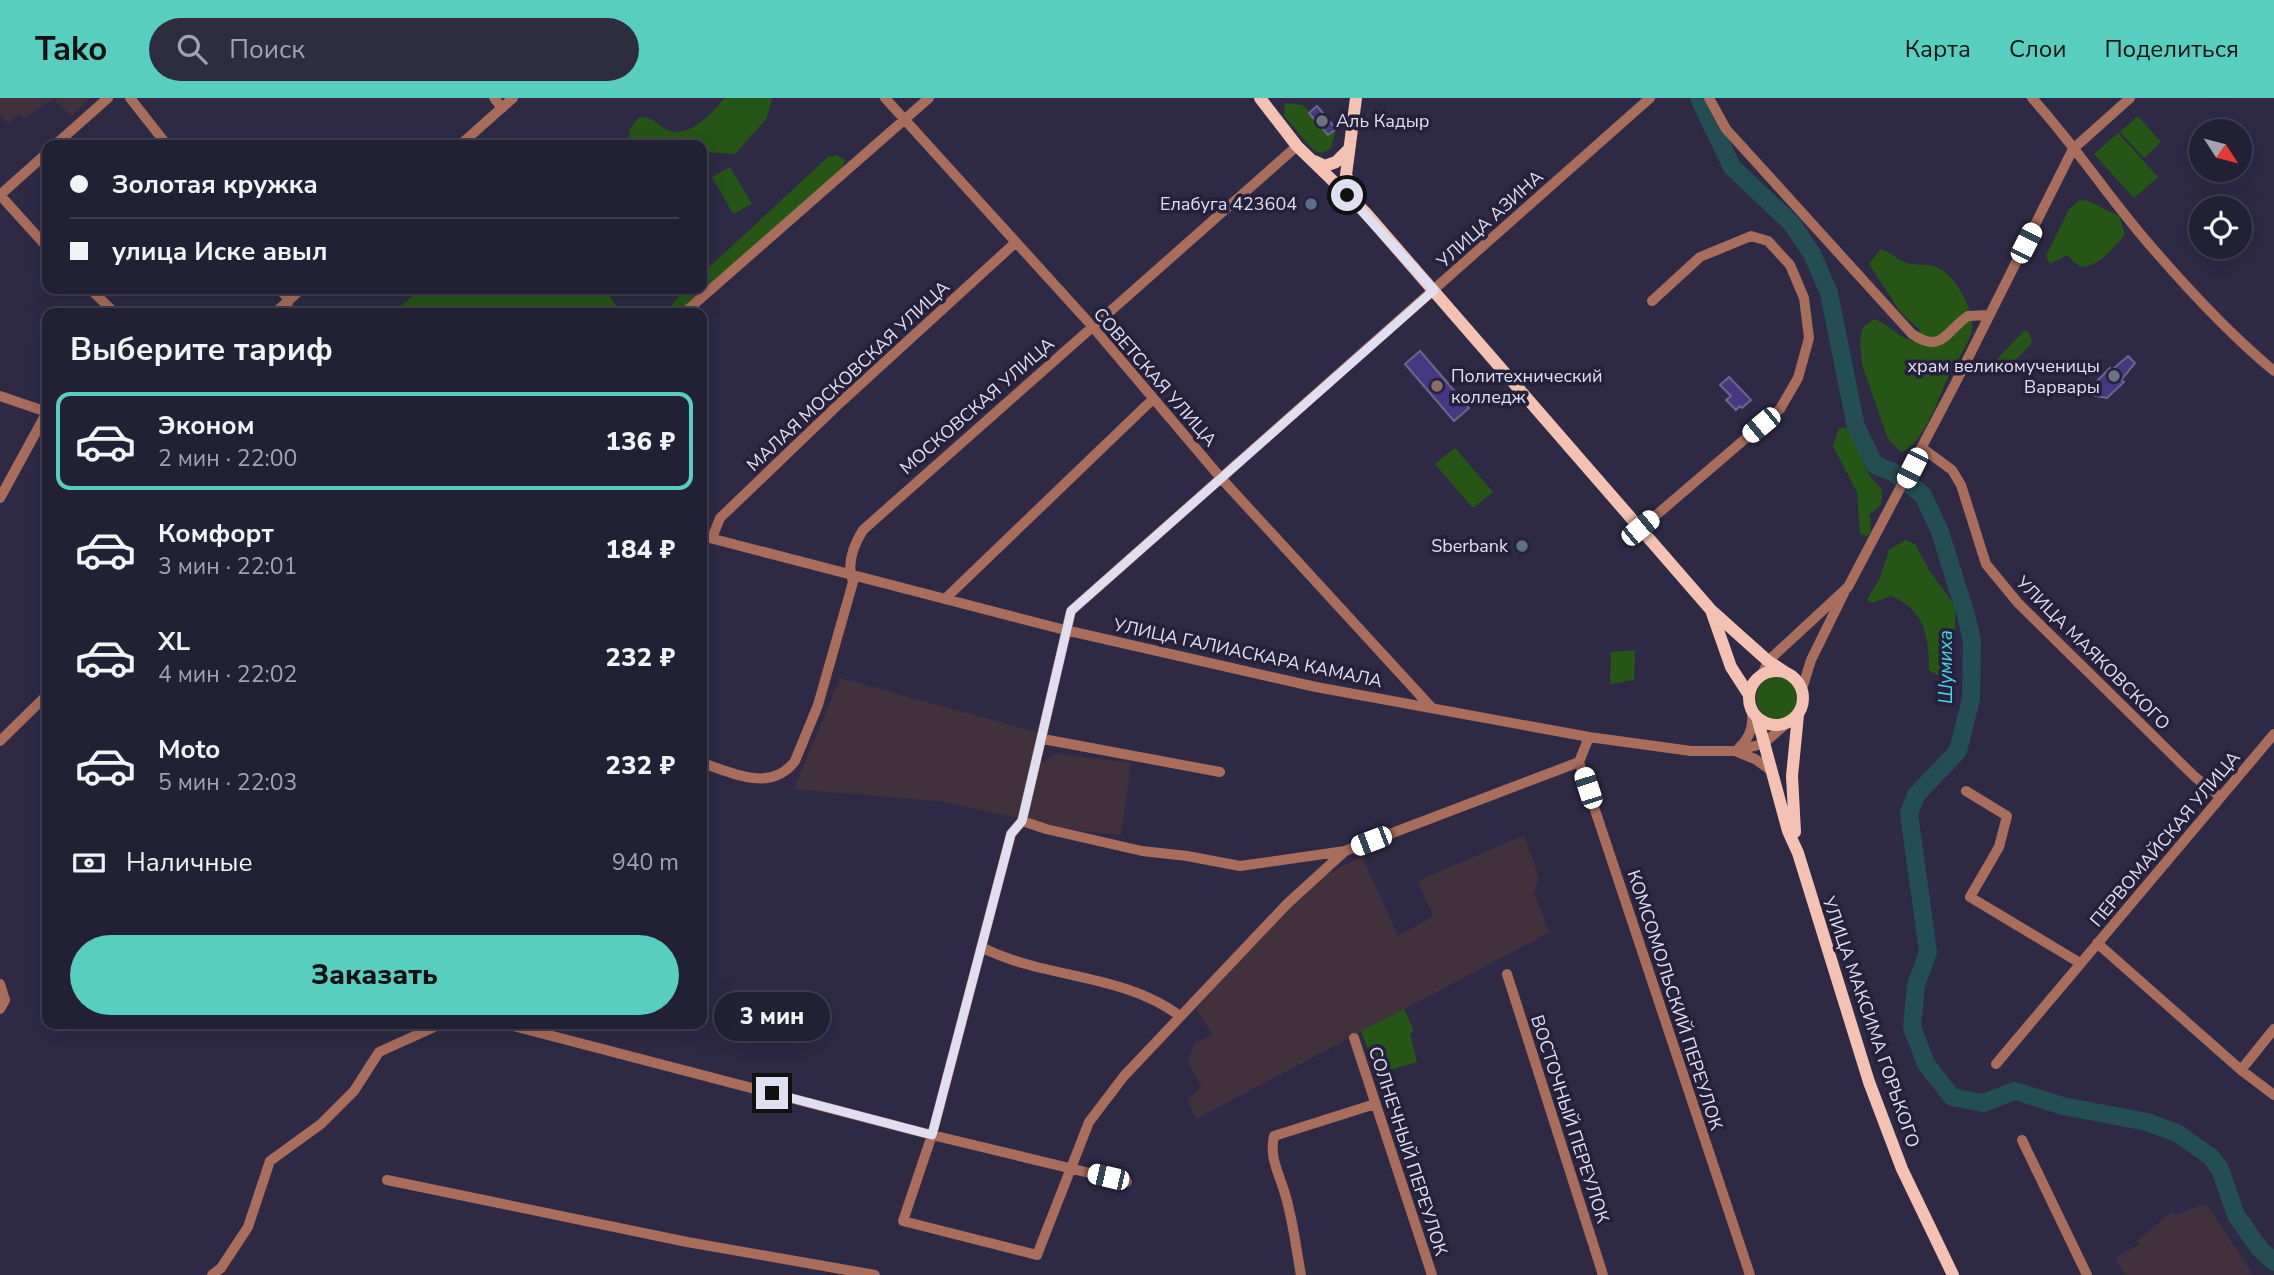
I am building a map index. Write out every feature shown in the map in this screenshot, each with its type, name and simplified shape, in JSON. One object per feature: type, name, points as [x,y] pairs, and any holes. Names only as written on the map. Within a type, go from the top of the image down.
[{"type":"main road","points":[[1260,98],[1297,146],[1365,212],[1711,610],[1768,661],[1796,678],[1802,689]]},
{"type":"main road","points":[[1356,98],[1346,175],[1351,191],[1365,212]]},
{"type":"main road","points":[[1310,160],[1325,166],[1336,162],[1347,151]]},
{"type":"main road","points":[[1711,610],[1731,667],[1749,695]]},
{"type":"main road","points":[[1749,695],[1755,680],[1762,675],[1769,671],[1785,672]]},
{"type":"main road","name":"УЛИЦА МАКСИМА ГОРЬКОГО","points":[[1798,853],[1792,796],[1792,719],[1802,707],[1802,689]]},
{"type":"main road","name":"УЛИЦА МАКСИМА ГОРЬКОГО","points":[[1749,695],[1788,831],[1798,853],[1869,1082],[1902,1169],[1953,1275]]},
{"type":"main road","points":[[1754,713],[1771,724],[1792,719]]},
{"type":"street","points":[[61,140],[108,98]]},
{"type":"street","points":[[130,98],[163,140]]},
{"type":"street","points":[[494,98],[502,108]]},
{"type":"street","points":[[466,140],[513,98]]},
{"type":"street","name":"СОВЕТСКАЯ УЛИЦА","points":[[884,98],[1092,326],[1220,477],[1431,708]]},
{"type":"street","points":[[707,293],[929,98]]},
{"type":"street","name":"УЛИЦА АЗИНА","points":[[1070,1168],[1037,1255],[903,1221],[932,1135],[1011,834],[1022,821],[1071,611],[1650,98]]},
{"type":"street","points":[[1709,98],[1726,129],[1912,334],[1925,343],[1934,343],[1942,340],[1968,316],[1990,315]]},
{"type":"street","points":[[2032,98],[2143,237],[2224,324],[2274,371]]},
{"type":"street","points":[[1802,689],[1811,660],[1912,468],[2073,149],[2130,98]]},
{"type":"street","name":"МОСКОВСКАЯ УЛИЦА","points":[[707,764],[759,780],[769,780],[780,776],[795,761],[818,705],[838,642],[853,582],[849,565],[856,542],[871,521],[1297,146]]},
{"type":"street","points":[[42,157],[0,195],[42,241]]},
{"type":"street","points":[[1640,528],[1780,409],[1798,378],[1809,338],[1804,298],[1790,265],[1768,241],[1751,236],[1700,257],[1652,301]]},
{"type":"street","name":"МАЛАЯ МОСКОВСКАЯ УЛИЦА","points":[[707,537],[720,518],[841,402],[1015,243]]},
{"type":"street","points":[[95,294],[110,308]]},
{"type":"street","points":[[284,294],[289,300]]},
{"type":"street","points":[[280,308],[296,294]]},
{"type":"street","points":[[690,308],[706,294]]},
{"type":"street","points":[[286,308],[289,300]]},
{"type":"street","points":[[0,396],[42,410]]},
{"type":"street","points":[[947,597],[1153,400]]},
{"type":"street","points":[[0,498],[42,421]]},
{"type":"street","name":"УЛИЦА МАЯКОВСКОГО","points":[[1922,448],[1952,470],[1961,485],[1986,564],[2018,603],[2195,777],[2221,797]]},
{"type":"street","name":"УЛИЦА ГАЛИАСКАРА КАМАЛА","points":[[707,537],[947,597],[1065,630],[1316,687],[1590,737],[1691,751],[1734,751],[1763,744],[1792,719]]},
{"type":"street","points":[[1762,675],[1768,661],[1848,587]]},
{"type":"street","points":[[0,741],[42,700]]},
{"type":"street","points":[[1734,751],[1744,744],[1750,733],[1754,713]]},
{"type":"street","name":"ПЕРВОМАЙСКАЯ УЛИЦА","points":[[1996,1064],[2274,734]]},
{"type":"street","points":[[1022,821],[1142,851],[1240,866],[1345,850],[1579,762],[1590,737]]},
{"type":"street","points":[[1043,739],[1220,772]]},
{"type":"street","points":[[1734,751],[1755,759],[1773,772]]},
{"type":"street","name":"КОМСОМОЛЬСКИЙ ПЕРЕУЛОК","points":[[1579,762],[1750,1275]]},
{"type":"street","points":[[1966,791],[2007,816],[1999,847],[1970,897],[2080,963]]},
{"type":"street","points":[[1070,1168],[1089,1122],[1124,1076],[1287,904],[1345,850]]},
{"type":"street","points":[[2097,943],[2241,1070],[2274,1095]]},
{"type":"street","points":[[983,948],[1007,958],[1147,995],[1180,1016]]},
{"type":"street","name":"ВОСТОЧНЫЙ ПЕРЕУЛОК","points":[[1507,974],[1603,1275]]},
{"type":"street","points":[[0,984],[5,999],[0,1009]]},
{"type":"street","points":[[212,1275],[221,1268],[248,1227],[270,1161],[321,1124],[354,1091],[379,1052],[430,1029]]},
{"type":"street","points":[[525,1029],[932,1135],[1127,1182]]},
{"type":"street","points":[[2241,1070],[2274,1029]]},
{"type":"street","name":"СОЛНЕЧНЫЙ ПЕРЕУЛОК","points":[[1354,1038],[1432,1275]]},
{"type":"street","points":[[1301,1275],[1285,1194],[1271,1149],[1274,1136],[1375,1104]]},
{"type":"street","points":[[2022,1140],[2087,1275]]},
{"type":"street","points":[[387,1180],[687,1242],[875,1275]]},
{"type":"shaded area","points":[[0,98],[90,98],[71,116],[54,99],[24,118],[19,114],[8,123],[0,114]]},
{"type":"shaded area","points":[[840,678],[1039,733],[1017,818],[938,801],[794,789]]},
{"type":"shaded area","points":[[1057,754],[1131,763],[1121,835],[1070,830],[1028,819],[1041,763]]},
{"type":"shaded area","points":[[1524,835],[1539,877],[1534,894],[1550,932],[1196,1119],[1187,1098],[1202,1088],[1188,1062],[1194,1043],[1213,1035],[1196,1009],[1247,949],[1322,877],[1362,856],[1398,936],[1433,916],[1418,881]]},
{"type":"shaded area","points":[[2207,1205],[2253,1275],[2125,1275],[2115,1258],[2140,1244],[2137,1240],[2172,1212],[2176,1215]]},
{"type":"green space","points":[[724,98],[772,98],[767,118],[735,154],[707,152],[707,140],[629,140],[630,129],[638,118],[650,119],[676,132],[692,128],[714,111]]},
{"type":"green space","points":[[1285,103],[1303,105],[1328,135],[1336,129],[1331,148],[1323,153],[1314,151],[1284,116]]},
{"type":"green space","points":[[2138,116],[2161,142],[2144,158],[2120,132]]},
{"type":"green space","points":[[2118,133],[2158,177],[2134,198],[2094,154]]},
{"type":"green space","points":[[837,155],[845,160],[841,169],[707,288],[707,269],[828,157]]},
{"type":"green space","points":[[730,167],[752,204],[733,214],[712,177]]},
{"type":"green space","points":[[2080,200],[2089,201],[2119,216],[2125,234],[2105,256],[2092,265],[2080,266],[2067,255],[2050,264],[2046,256],[2069,209]]},
{"type":"green space","points":[[1881,249],[1904,262],[1932,266],[1943,271],[1963,296],[1972,326],[1968,341],[1926,426],[1914,443],[1901,452],[1888,439],[1862,365],[1860,341],[1863,327],[1874,319],[1909,340],[1915,341],[1920,334],[1919,329],[1901,313],[1869,264]]},
{"type":"green space","points":[[415,294],[608,294],[618,308],[398,308]]},
{"type":"green space","points":[[681,294],[701,294],[685,308],[671,308]]},
{"type":"green space","points":[[2024,331],[2028,332],[2032,341],[2030,345],[2009,367],[1995,371],[1994,362]]},
{"type":"green space","points":[[1839,428],[1846,428],[1850,433],[1867,471],[1882,490],[1881,505],[1870,514],[1871,532],[1867,537],[1860,533],[1857,492],[1833,446]]},
{"type":"green space","points":[[1455,448],[1493,492],[1473,508],[1435,464]]},
{"type":"green space","points":[[1905,540],[1915,544],[1929,570],[1955,606],[1955,665],[1952,674],[1945,680],[1929,670],[1926,636],[1918,617],[1911,609],[1891,596],[1872,603],[1867,600],[1880,578],[1889,550]]},
{"type":"green space","points":[[1635,650],[1634,680],[1610,684],[1611,652]]},
{"type":"green space","points":[[1777,677],[1792,683],[1798,698],[1792,713],[1777,719],[1762,713],[1756,698],[1762,683]]},
{"type":"green space","points":[[1404,1009],[1414,1031],[1410,1033],[1417,1062],[1377,1074],[1361,1031]]},
{"type":"building","name":"Аль Кадыр","points":[[1317,106],[1336,129],[1328,135],[1309,113]]},
{"type":"building","name":"Политехнический колледж","points":[[1420,351],[1469,408],[1454,421],[1405,364]]},
{"type":"building","name":"храм великомученицы Варвары","points":[[2128,356],[2135,363],[2121,380],[2124,382],[2107,398],[2095,396],[2094,384],[2110,368],[2112,370]]},
{"type":"building","points":[[1729,377],[1751,400],[1736,410],[1726,400],[1731,396],[1720,385]]},
{"type":"waterway","name":"Шумиха","points":[[1699,98],[1732,167],[1792,224],[1812,254],[1829,293],[1856,427],[1875,465],[1893,472],[1923,495],[1940,532],[1972,640],[1971,699],[1958,751],[1916,795],[1909,813],[1928,952],[1916,985],[1912,1027],[1926,1064],[1952,1097],[1983,1103],[2015,1091],[2063,1106],[2147,1122],[2177,1133],[2211,1157],[2220,1169],[2236,1215],[2259,1248],[2274,1262]]},
{"type":"place","name":"Аль Кадыр","points":[[1322,121]]},
{"type":"place","name":"Елабуга 423604","points":[[1311,204]]},
{"type":"place","name":"храм великомученицы Варвары","points":[[2114,376]]},
{"type":"place","name":"Политехнический колледж","points":[[1437,386]]},
{"type":"place","name":"Sberbank","points":[[1522,546]]},
{"type":"route","points":[[772,1093],[932,1135],[1011,834],[1022,821],[1071,611],[1434,290],[1347,195]]}]
